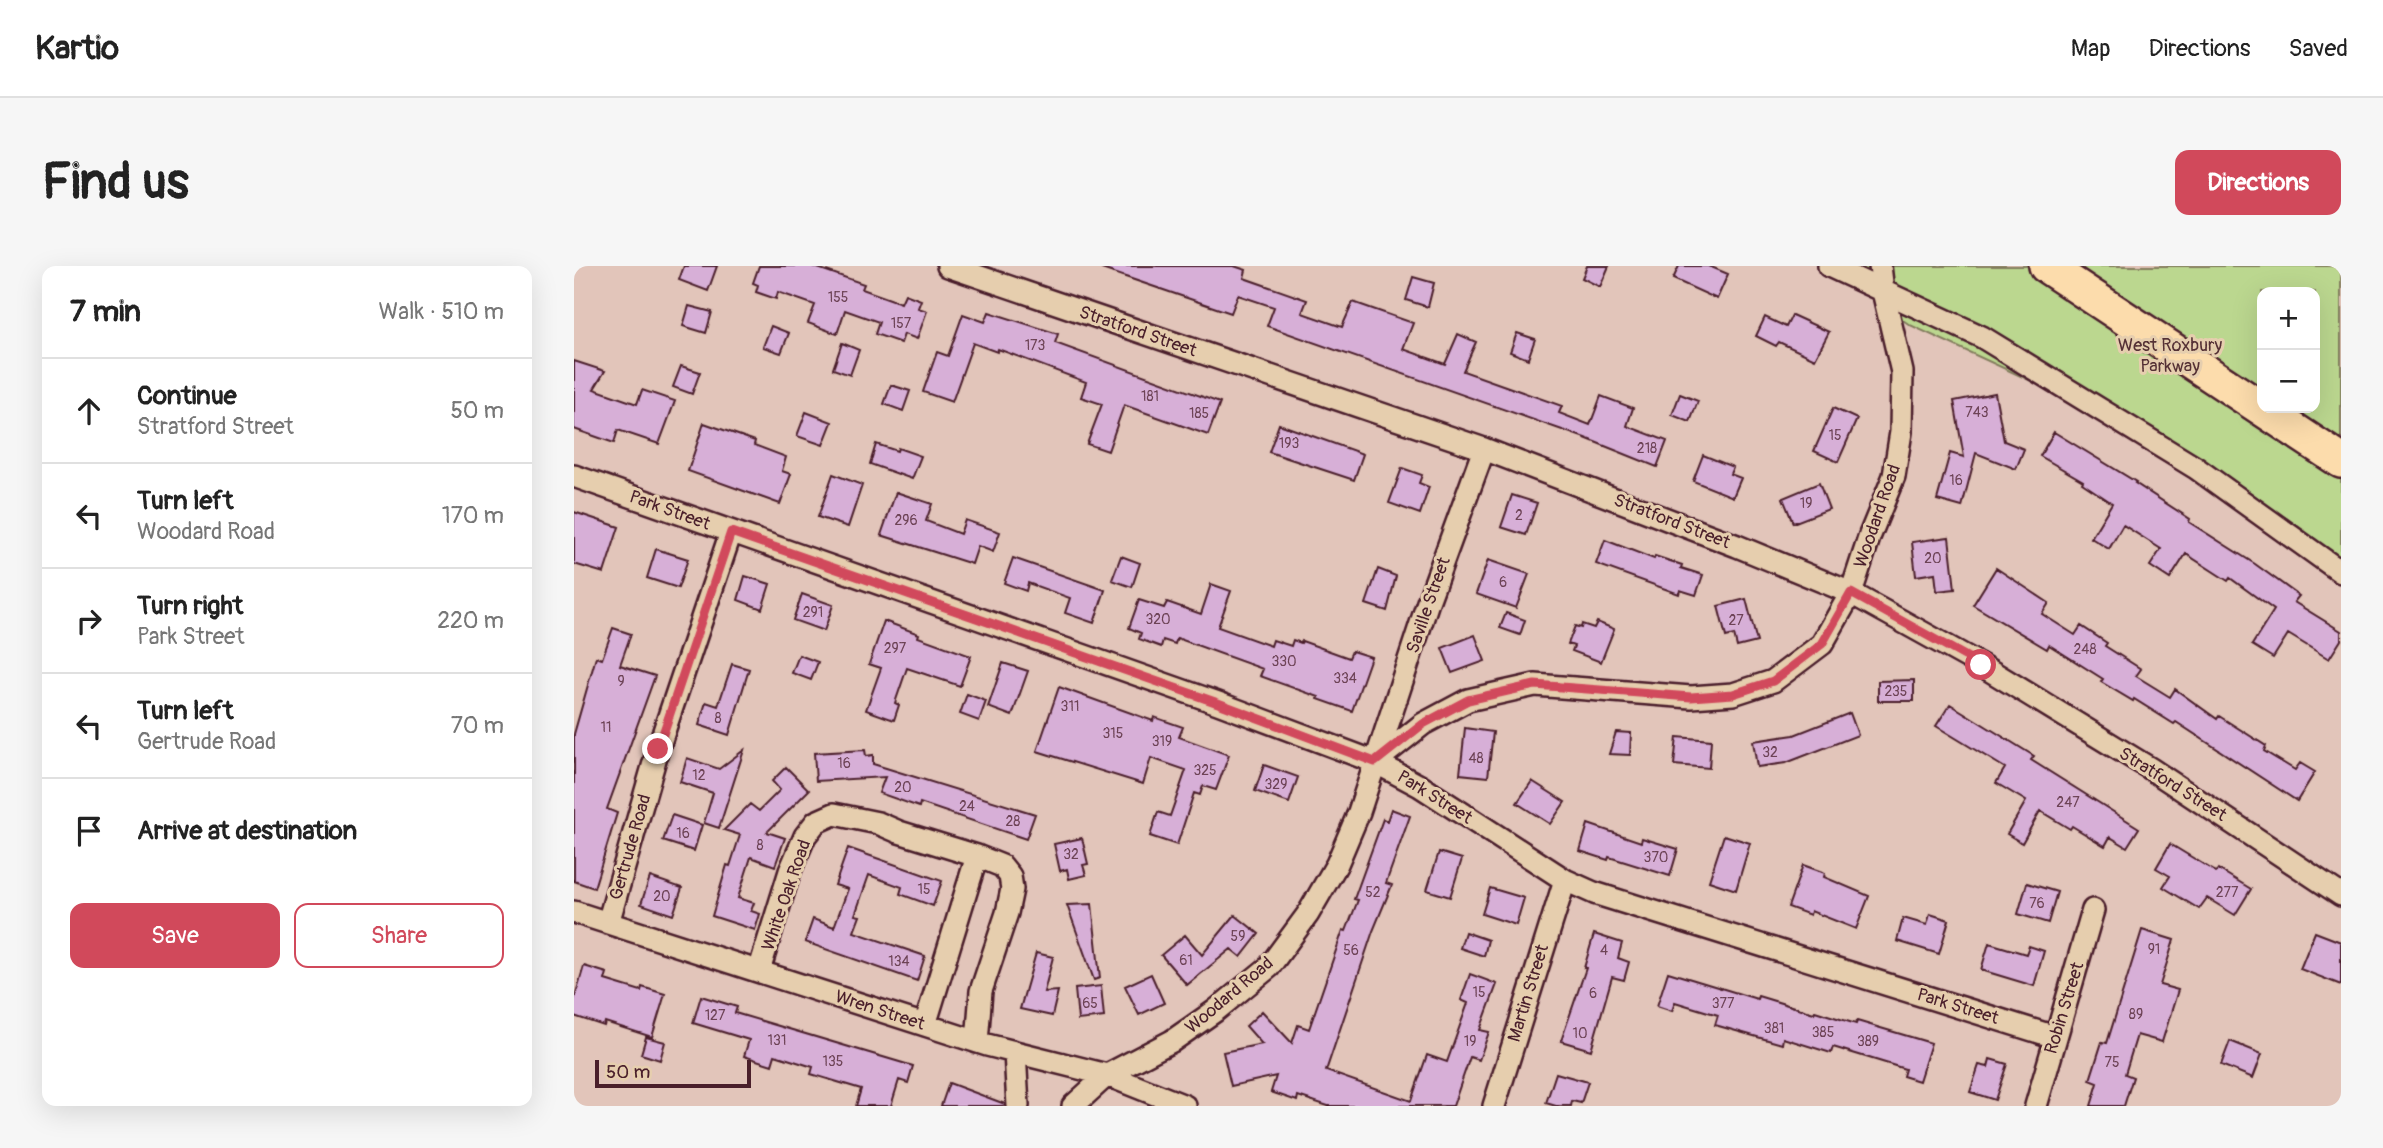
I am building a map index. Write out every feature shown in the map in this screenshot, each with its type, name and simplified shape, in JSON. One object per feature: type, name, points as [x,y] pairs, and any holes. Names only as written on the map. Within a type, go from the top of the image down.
[{"type":"main road","points":[[2046,266],[2341,461]]},
{"type":"street","name":"Stratford Street","points":[[948,266],[1484,449],[1737,545],[1851,593],[1981,665],[2151,769],[2341,895]]},
{"type":"street","points":[[1829,266],[1994,344],[2196,467],[2341,572]]},
{"type":"street","name":"Woodard Road","points":[[1073,1106],[1107,1074],[1172,1041],[1215,1011],[1269,967],[1308,914],[1337,864],[1359,812],[1375,762],[1423,724],[1468,700],[1535,685],[1691,697],[1733,694],[1773,681],[1822,644],[1851,593],[1870,535],[1894,477],[1901,432],[1902,373],[1883,291],[1881,266]]},
{"type":"street","name":"Saville Street","points":[[1375,762],[1484,449]]},
{"type":"street","name":"Park Street","points":[[574,476],[1218,703],[1375,762],[1420,786],[1565,880],[1594,893],[2055,1037]]},
{"type":"street","name":"Gertrude Road","points":[[608,923],[658,749],[731,532]]},
{"type":"street","name":"White Oak Road","points":[[760,971],[790,871],[804,836],[816,822],[834,814],[878,823],[1002,866],[1010,876],[1012,889],[1007,913],[981,991],[977,1042]]},
{"type":"street","points":[[925,1025],[977,856]]},
{"type":"street","name":"Martin Street","points":[[1494,1106],[1565,880]]},
{"type":"street","name":"Robin Street","points":[[2036,1106],[2093,910]]},
{"type":"street","name":"Wren Street","points":[[574,912],[977,1042],[1107,1074],[1185,1106]]},
{"type":"street","points":[[1015,1052],[1018,1106]]},
{"type":"green space","name":"West Roxbury Parkway","points":[[1824,266],[2341,266],[2341,567],[2049,389],[1910,325]]},
{"type":"building","points":[[684,266],[717,266],[708,291],[679,280]]},
{"type":"building","points":[[759,266],[812,266],[864,284],[862,289],[901,303],[905,294],[921,300],[918,308],[927,311],[917,339],[904,334],[901,343],[875,334],[879,322],[845,310],[837,334],[808,323],[815,305],[778,292],[776,299],[756,292],[758,285],[753,283]]},
{"type":"building","points":[[1103,266],[1234,266],[1246,270],[1244,278],[1307,300],[1302,313],[1342,327],[1353,302],[1413,323],[1403,349],[1445,364],[1458,334],[1476,342],[1463,371],[1562,406],[1559,413],[1590,425],[1601,396],[1633,408],[1627,426],[1667,441],[1657,467],[1585,438],[1267,326],[1274,307],[1238,295],[1231,313],[1102,269]]},
{"type":"building","points":[[1587,266],[1609,266],[1600,287],[1582,278]]},
{"type":"building","points":[[1679,266],[1709,266],[1728,274],[1717,299],[1673,279]]},
{"type":"building","points":[[1413,277],[1434,283],[1428,307],[1406,300]]},
{"type":"building","points":[[689,306],[712,312],[706,333],[683,326]]},
{"type":"building","points":[[989,312],[1058,334],[1055,343],[1220,403],[1208,435],[1124,405],[1108,451],[1087,444],[1102,404],[1081,397],[1086,382],[998,349],[997,352],[973,343],[952,402],[923,392],[937,352],[948,356],[963,314],[985,322]]},
{"type":"building","points":[[1792,315],[1829,332],[1815,359],[1779,342],[1776,346],[1756,336],[1765,317],[1786,327]]},
{"type":"building","points":[[771,326],[789,333],[781,353],[763,347]]},
{"type":"building","points":[[1517,333],[1535,339],[1528,359],[1510,352]]},
{"type":"building","points":[[842,343],[859,350],[850,375],[833,369]]},
{"type":"building","points":[[574,361],[605,371],[594,389],[637,404],[642,390],[675,401],[659,444],[618,430],[614,443],[574,429]]},
{"type":"building","points":[[681,366],[700,372],[692,394],[673,387]]},
{"type":"building","points":[[891,385],[910,391],[903,411],[884,404]]},
{"type":"building","points":[[1995,393],[2004,441],[2024,449],[2016,469],[1976,453],[1962,507],[1937,500],[1950,453],[1964,457],[1954,401]]},
{"type":"building","points":[[1680,394],[1698,401],[1690,422],[1672,415]]},
{"type":"building","points":[[1833,408],[1857,419],[1838,462],[1814,451]]},
{"type":"building","points":[[806,412],[832,422],[823,445],[797,436]]},
{"type":"building","points":[[704,423],[755,441],[754,445],[786,457],[782,471],[791,474],[780,504],[688,471]]},
{"type":"building","points":[[1279,424],[1363,454],[1354,480],[1269,452]]},
{"type":"building","points":[[2054,432],[2136,482],[2190,519],[2189,522],[2299,596],[2294,602],[2341,631],[2341,640],[2329,659],[2288,634],[2273,658],[2252,645],[2274,610],[2230,578],[2228,581],[2186,554],[2170,579],[2150,566],[2161,549],[2123,525],[2109,549],[2091,538],[2112,503],[2082,483],[2083,481],[2040,456]]},
{"type":"building","points":[[876,444],[921,456],[912,479],[870,464]]},
{"type":"building","points":[[1703,455],[1733,467],[1730,474],[1741,478],[1733,497],[1693,481]]},
{"type":"building","points":[[1402,468],[1422,475],[1419,483],[1429,487],[1420,514],[1389,503]]},
{"type":"building","points":[[833,474],[862,485],[848,527],[818,517]]},
{"type":"building","points":[[1819,483],[1829,509],[1793,523],[1783,498]]},
{"type":"building","points":[[896,492],[932,504],[926,521],[960,534],[965,520],[1000,532],[993,552],[978,546],[972,564],[881,535]]},
{"type":"building","points":[[1512,495],[1537,503],[1526,535],[1501,527]]},
{"type":"building","points":[[574,512],[619,527],[604,573],[574,564]]},
{"type":"building","points":[[1949,537],[1955,589],[1937,591],[1935,573],[1916,576],[1912,542]]},
{"type":"building","points":[[1605,540],[1654,559],[1655,556],[1682,565],[1681,568],[1703,575],[1696,595],[1680,590],[1679,594],[1596,564]]},
{"type":"building","points":[[656,549],[688,559],[678,588],[647,578]]},
{"type":"building","points":[[1121,556],[1140,563],[1132,587],[1112,580]]},
{"type":"building","points":[[1013,558],[1105,590],[1094,623],[1065,613],[1070,598],[1028,583],[1026,591],[1004,583]]},
{"type":"building","points":[[1488,560],[1529,574],[1516,608],[1476,594]]},
{"type":"building","points":[[1996,568],[2049,603],[2042,614],[2075,635],[2081,626],[2107,643],[2105,646],[2141,669],[2136,676],[2170,697],[2175,689],[2217,719],[2219,716],[2266,746],[2264,751],[2295,770],[2300,763],[2315,772],[2297,801],[2176,722],[2174,724],[2101,682],[2103,679],[2049,645],[2047,649],[1973,605]]},
{"type":"building","points":[[1378,569],[1396,576],[1387,611],[1366,604]]},
{"type":"building","points":[[745,576],[770,584],[762,609],[738,600]]},
{"type":"building","points":[[1211,584],[1231,591],[1218,627],[1271,646],[1273,640],[1291,646],[1293,640],[1349,658],[1352,651],[1371,657],[1352,711],[1260,676],[1263,669],[1177,638],[1175,644],[1163,640],[1161,647],[1139,639],[1141,633],[1129,628],[1139,600],[1164,608],[1167,602],[1201,614]]},
{"type":"building","points":[[802,594],[833,605],[824,631],[793,620]]},
{"type":"building","points":[[1746,599],[1757,642],[1737,647],[1734,635],[1726,637],[1718,606]]},
{"type":"building","points":[[1506,613],[1525,620],[1520,635],[1500,628]]},
{"type":"building","points":[[884,621],[919,634],[918,637],[971,656],[960,686],[907,668],[895,703],[899,705],[894,720],[866,710],[881,668],[869,664]]},
{"type":"building","points":[[1597,622],[1614,629],[1601,662],[1572,651],[1574,646],[1568,644],[1575,626],[1581,628],[1582,624],[1594,628]]},
{"type":"building","points":[[613,628],[631,634],[620,665],[655,676],[607,809],[617,813],[594,888],[574,881],[574,734],[596,657],[602,659]]},
{"type":"building","points":[[1475,635],[1485,661],[1452,673],[1442,648]]},
{"type":"building","points":[[799,655],[818,662],[811,680],[792,673]]},
{"type":"building","points":[[1003,663],[1028,671],[1012,716],[988,707]]},
{"type":"building","points":[[732,664],[749,669],[729,735],[699,725],[706,702],[718,706]]},
{"type":"building","points":[[1914,680],[1914,701],[1878,701],[1878,681]]},
{"type":"building","points":[[1059,687],[1153,721],[1154,717],[1183,727],[1179,737],[1229,755],[1216,790],[1203,786],[1200,795],[1194,793],[1177,845],[1150,836],[1158,812],[1170,816],[1186,770],[1151,758],[1143,784],[1037,751]]},
{"type":"building","points":[[967,694],[986,701],[979,721],[960,714]]},
{"type":"building","points":[[1950,704],[2034,756],[2031,760],[2139,828],[2127,847],[2110,837],[2105,846],[2040,811],[2022,843],[2007,834],[2026,801],[1996,783],[2005,768],[1936,726]]},
{"type":"building","points":[[1850,713],[1858,735],[1786,763],[1757,767],[1753,741],[1794,735]]},
{"type":"building","points":[[1465,728],[1493,732],[1488,777],[1460,774]]},
{"type":"building","points":[[1616,732],[1631,733],[1630,755],[1609,754]]},
{"type":"building","points":[[1677,737],[1711,740],[1709,768],[1674,765]]},
{"type":"building","points":[[744,750],[719,828],[704,823],[713,793],[680,782],[687,758],[719,769]]},
{"type":"building","points":[[865,750],[866,756],[873,755],[873,764],[1035,814],[1026,839],[920,803],[919,807],[879,793],[885,777],[816,781],[814,753]]},
{"type":"building","points":[[1264,765],[1298,777],[1289,803],[1255,791]]},
{"type":"building","points":[[786,767],[809,790],[767,832],[785,838],[775,866],[751,857],[738,898],[754,903],[751,911],[760,914],[755,930],[712,916],[727,865],[730,866],[740,835],[724,830],[750,804],[759,811],[780,790],[772,781]]},
{"type":"building","points":[[1532,781],[1565,802],[1550,824],[1517,803]]},
{"type":"building","points":[[1391,809],[1410,816],[1386,883],[1392,885],[1373,931],[1326,1071],[1411,1101],[1427,1055],[1447,1062],[1468,1003],[1461,1000],[1470,974],[1497,984],[1480,1030],[1489,1032],[1479,1060],[1470,1057],[1453,1106],[1328,1106],[1298,1096],[1297,1101],[1271,1092],[1276,1076],[1231,1086],[1223,1052],[1262,1044],[1246,1026],[1262,1011],[1292,1043],[1298,1025],[1309,1029],[1343,930],[1346,931],[1358,900],[1354,899],[1383,819],[1387,821]]},
{"type":"building","points":[[672,815],[702,825],[694,851],[663,841]]},
{"type":"building","points":[[1588,824],[1641,842],[1642,838],[1678,849],[1670,876],[1580,851]]},
{"type":"building","points":[[1724,835],[1750,843],[1736,890],[1709,881]]},
{"type":"building","points":[[1082,838],[1088,864],[1083,865],[1086,875],[1069,879],[1067,869],[1060,871],[1054,844]]},
{"type":"building","points":[[2170,844],[2216,872],[2218,869],[2251,889],[2235,915],[2207,898],[2199,909],[2163,887],[2170,876],[2156,868]]},
{"type":"building","points":[[848,848],[942,881],[933,906],[900,894],[902,887],[869,875],[855,915],[860,916],[854,932],[925,956],[917,981],[805,942],[813,919],[834,927],[848,889],[835,885]]},
{"type":"building","points":[[1439,852],[1462,859],[1450,897],[1427,890]]},
{"type":"building","points":[[1803,865],[1825,873],[1824,877],[1869,896],[1856,929],[1811,911],[1810,915],[1788,907]]},
{"type":"building","points":[[650,877],[682,888],[673,915],[641,904]]},
{"type":"building","points":[[2027,883],[2057,892],[2048,923],[2018,914]]},
{"type":"building","points":[[1490,888],[1524,898],[1516,925],[1482,914]]},
{"type":"building","points":[[1092,904],[1100,978],[1094,980],[1067,905]]},
{"type":"building","points":[[1930,914],[1949,920],[1939,954],[1897,941],[1903,918],[1927,925]]},
{"type":"building","points":[[1235,915],[1259,934],[1241,957],[1231,949],[1187,985],[1161,955],[1185,935],[1202,955]]},
{"type":"building","points":[[2142,930],[2174,940],[2160,985],[2178,990],[2162,1042],[2137,1035],[2125,1074],[2133,1077],[2124,1106],[2091,1106],[2098,1083],[2090,1080],[2102,1042],[2107,1043]]},
{"type":"building","points":[[1465,932],[1488,940],[1484,956],[1460,948]]},
{"type":"building","points":[[2315,932],[2341,942],[2341,985],[2300,969]]},
{"type":"building","points":[[1594,934],[1622,943],[1618,958],[1629,962],[1624,980],[1612,977],[1591,1050],[1561,1041],[1586,968]]},
{"type":"building","points":[[1989,943],[2026,954],[2029,946],[2044,951],[2034,986],[1981,970]]},
{"type":"building","points":[[1036,953],[1053,957],[1044,992],[1058,991],[1052,1016],[1020,1009]]},
{"type":"building","points":[[584,966],[607,973],[605,980],[641,991],[642,987],[665,994],[652,1037],[605,1022],[604,1026],[574,1016],[574,1000]]},
{"type":"building","points":[[1668,972],[1757,999],[1758,996],[1856,1024],[1857,1021],[1931,1043],[1919,1081],[1903,1076],[1905,1069],[1833,1047],[1831,1053],[1783,1038],[1782,1044],[1715,1025],[1718,1015],[1675,1002],[1672,1011],[1657,1006]]},
{"type":"building","points":[[1151,974],[1164,1003],[1139,1015],[1125,986]]},
{"type":"building","points":[[1101,986],[1104,1017],[1078,1020],[1075,989]]},
{"type":"building","points":[[701,996],[737,1007],[735,1013],[913,1066],[908,1083],[899,1080],[891,1106],[856,1106],[861,1089],[811,1074],[813,1067],[775,1055],[772,1065],[744,1056],[749,1040],[693,1023]]},
{"type":"building","points":[[646,1037],[665,1042],[660,1060],[641,1054]]},
{"type":"building","points":[[2230,1041],[2262,1054],[2253,1078],[2221,1065]]},
{"type":"building","points":[[1990,1059],[2007,1064],[1995,1100],[1970,1092],[1979,1065],[1988,1067]]},
{"type":"building","points":[[1556,1073],[1588,1082],[1581,1103],[1572,1101],[1571,1106],[1556,1106],[1546,1103]]},
{"type":"building","points":[[949,1083],[1005,1104],[1005,1106],[941,1106]]},
{"type":"route","points":[[658,749],[731,532],[1218,703],[1375,762],[1423,724],[1468,700],[1535,685],[1691,697],[1733,694],[1773,681],[1822,644],[1851,593],[1981,665]]}]
